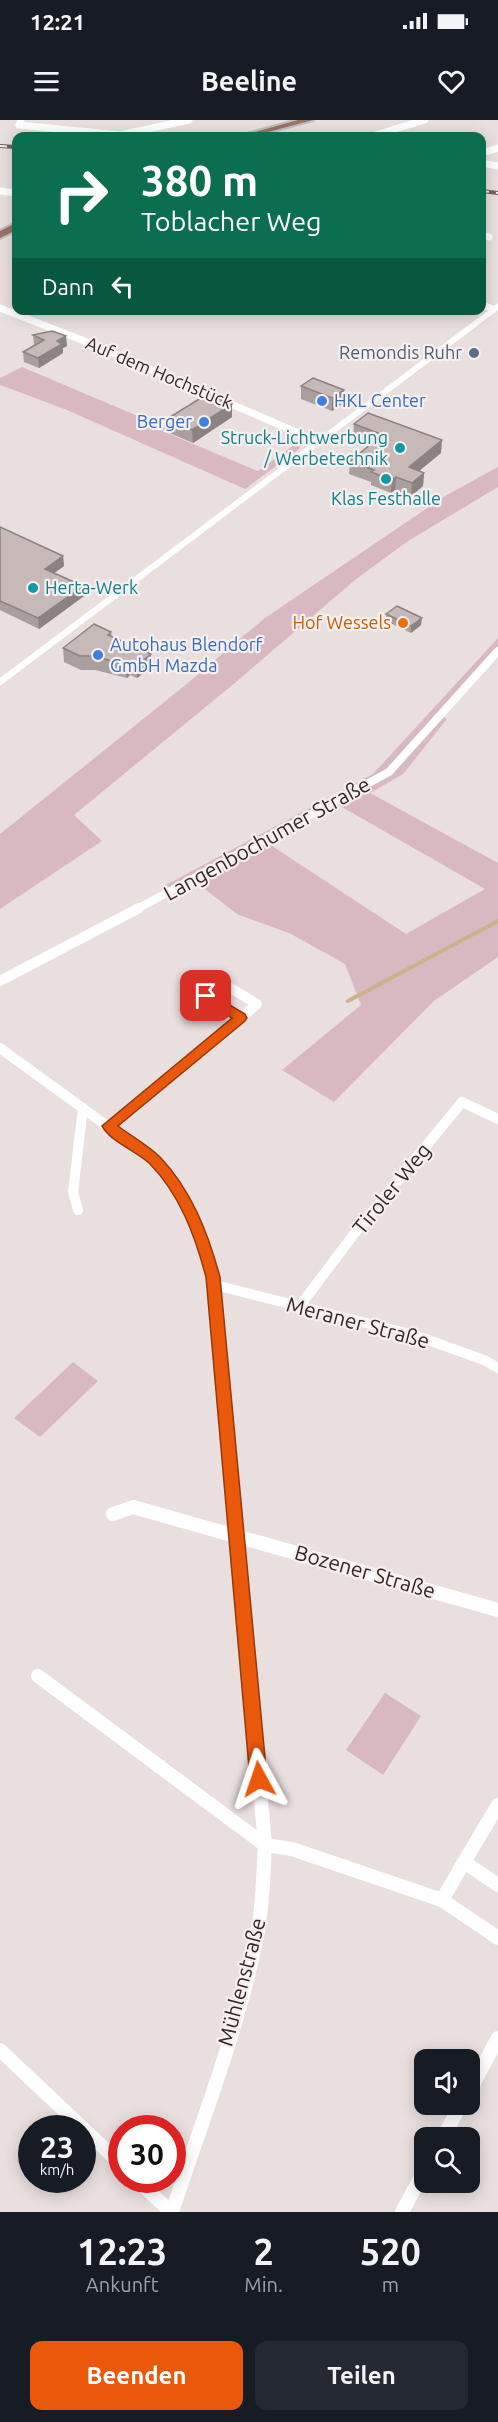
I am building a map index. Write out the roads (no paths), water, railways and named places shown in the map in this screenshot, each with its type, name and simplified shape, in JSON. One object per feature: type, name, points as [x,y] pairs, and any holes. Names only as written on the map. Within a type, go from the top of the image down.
[{"type":"main road","points":[[260,132],[309,120]]},
{"type":"street","points":[[21,120],[19,125],[90,132]]},
{"type":"street","points":[[134,132],[189,120]]},
{"type":"street","points":[[385,132],[425,120]]},
{"type":"street","name":"Auf dem Hochstück","points":[[18,315],[92,344],[317,441]]},
{"type":"street","points":[[0,682],[486,315]]},
{"type":"street","name":"Langenbochumer Straße","points":[[0,981],[204,874],[389,772],[498,651]]},
{"type":"street","points":[[109,1126],[241,1018]]},
{"type":"street","name":"Mühlenstraße","points":[[0,1048],[154,1160],[181,1194],[202,1238],[215,1285],[265,1845],[262,1904],[257,1936],[225,2050],[171,2212]]},
{"type":"street","name":"Tiroler Weg","points":[[299,1307],[354,1234],[462,1102],[498,1119]]},
{"type":"street","points":[[78,1210],[73,1192],[83,1108]]},
{"type":"street","name":"Meraner Straße","points":[[215,1285],[414,1335],[484,1360],[498,1368]]},
{"type":"street","name":"Bozener Straße","points":[[113,1514],[134,1507],[496,1606]]},
{"type":"street","points":[[38,1676],[265,1845],[292,1849],[442,1900],[498,1938]]},
{"type":"street","points":[[442,1900],[498,1805]]},
{"type":"street","points":[[464,1862],[498,1885]]},
{"type":"street","points":[[480,2071],[498,2038]]},
{"type":"street","points":[[0,2050],[108,2152]]},
{"type":"street","points":[[402,2212],[414,2190]]},
{"type":"street","points":[[151,2193],[171,2212]]},
{"type":"waterway","points":[[348,1001],[498,921]]},
{"type":"railway","points":[[0,146],[12,147]]},
{"type":"railway","points":[[486,192],[498,193]]},
{"type":"place","name":"Remondis Ruhr","points":[[474,353]]},
{"type":"place","name":"HKL Center","points":[[322,401]]},
{"type":"place","name":"Berger","points":[[204,422]]},
{"type":"place","name":"Struck-Lichtwerbung / Werbetechnik","points":[[400,448]]},
{"type":"place","name":"Klas Festhalle","points":[[386,479]]},
{"type":"place","name":"Herta-Werk","points":[[33,588]]},
{"type":"place","name":"Hof Wessels","points":[[403,623]]},
{"type":"place","name":"Autohaus Blendorf GmbH Mazda","points":[[98,655]]}]
